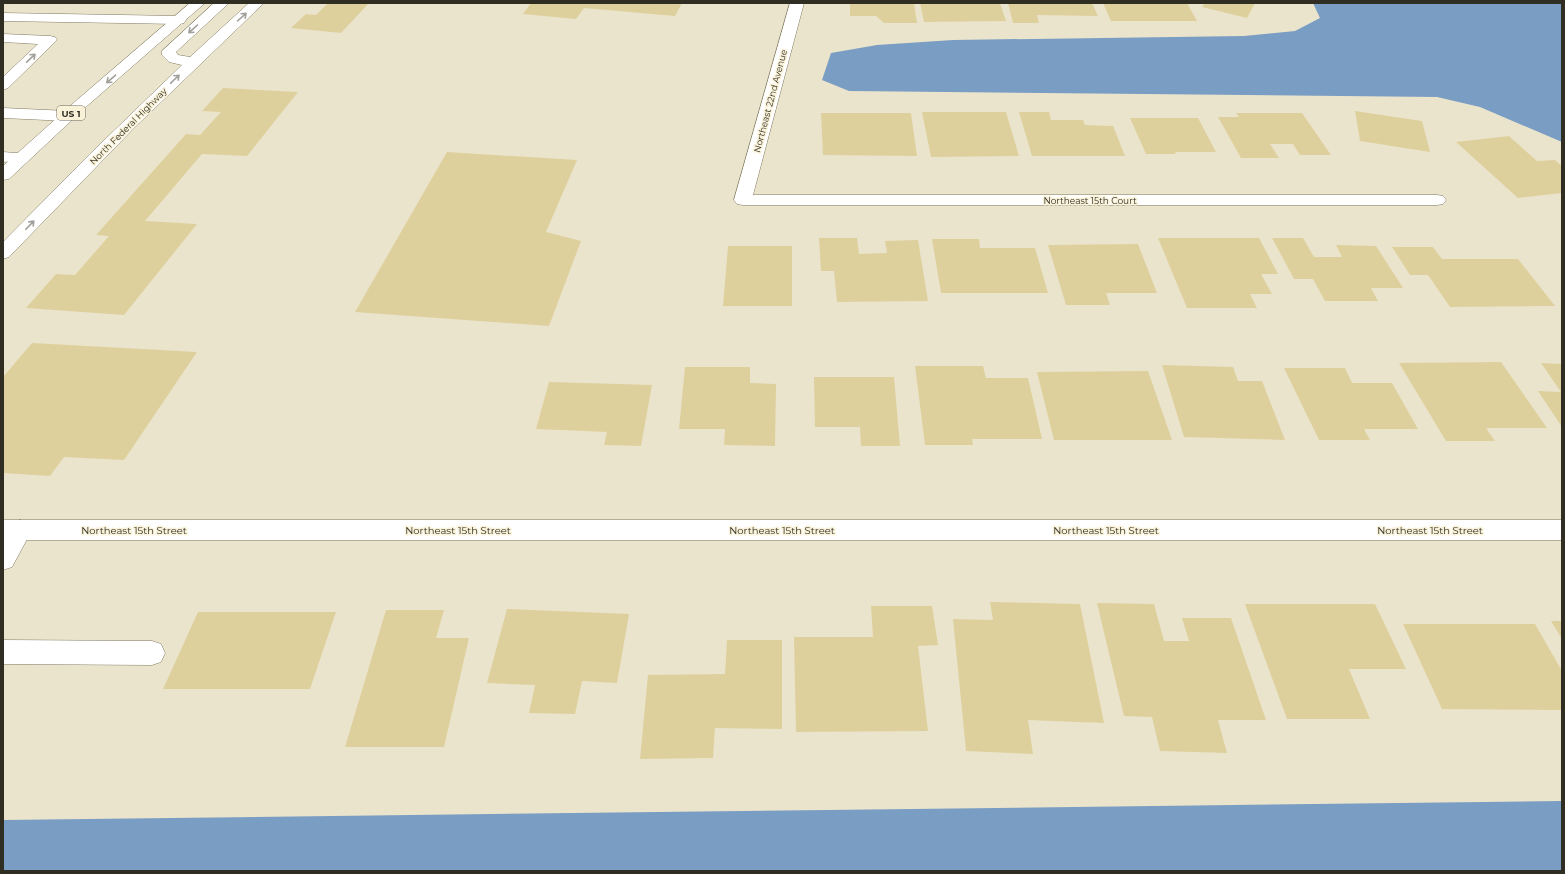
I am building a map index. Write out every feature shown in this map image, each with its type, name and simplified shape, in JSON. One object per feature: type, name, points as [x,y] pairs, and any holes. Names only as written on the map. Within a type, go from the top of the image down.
[{"type":"street","points":[[3,6],[7,3]]},
{"type":"street","name":"US 1","points":[[3,175],[68,116],[198,3]]},
{"type":"street","points":[[192,62],[174,59],[169,55],[169,51],[222,3]]},
{"type":"street","name":"North Federal Highway","points":[[3,253],[117,136],[192,62],[257,3]]},
{"type":"street","name":"Northeast 22nd Avenue","points":[[742,200],[797,3]]},
{"type":"street","points":[[3,17],[179,20]]},
{"type":"street","points":[[3,38],[50,40],[3,85]]},
{"type":"street","points":[[3,113],[68,116]]},
{"type":"street","points":[[3,157],[23,157]]},
{"type":"street","name":"Northeast 15th Court","points":[[742,200],[1436,200]]},
{"type":"street","points":[[3,560],[12,530]]},
{"type":"street","name":"Northeast 15th Street","points":[[12,530],[1562,530]]},
{"type":"street","points":[[3,652],[152,653]]},
{"type":"water","points":[[1313,3],[1562,3],[1562,142],[1480,107],[1437,97],[849,91],[822,80],[831,53],[877,45],[953,40],[1244,36],[1295,31],[1320,18]]},
{"type":"water","points":[[1562,801],[1562,871],[3,871],[3,820]]},
{"type":"building","points":[[328,3],[369,3],[341,33],[291,28],[306,14],[316,15]]},
{"type":"building","points":[[531,3],[682,3],[675,16],[584,8],[576,19],[523,14]]},
{"type":"building","points":[[850,3],[914,3],[917,23],[884,23],[876,16],[850,16]]},
{"type":"building","points":[[920,3],[1000,3],[1006,21],[924,22]]},
{"type":"building","points":[[1008,3],[1092,3],[1098,16],[1037,15],[1039,23],[1013,23]]},
{"type":"building","points":[[1103,3],[1187,3],[1197,21],[1111,21]]},
{"type":"building","points":[[1205,3],[1255,3],[1247,18],[1202,7]]},
{"type":"building","points":[[223,88],[298,92],[247,156],[202,154],[145,221],[197,224],[124,315],[26,308],[56,274],[75,275],[109,236],[96,235],[186,134],[200,135],[221,112],[202,111]]},
{"type":"building","points":[[1355,111],[1422,121],[1430,152],[1360,141]]},
{"type":"building","points":[[922,112],[1006,112],[1019,156],[931,157]]},
{"type":"building","points":[[1019,112],[1049,112],[1051,120],[1083,120],[1085,125],[1113,126],[1125,156],[1032,156]]},
{"type":"building","points":[[821,113],[911,113],[917,156],[823,155]]},
{"type":"building","points":[[1236,113],[1302,113],[1331,155],[1300,155],[1293,144],[1270,144],[1279,158],[1241,158],[1218,117],[1239,117]]},
{"type":"building","points":[[1130,118],[1198,118],[1216,152],[1146,154]]},
{"type":"building","points":[[1509,136],[1537,161],[1555,160],[1562,166],[1562,193],[1518,198],[1456,142]]},
{"type":"building","points":[[447,152],[577,160],[546,232],[581,241],[549,326],[355,312]]},
{"type":"building","points":[[819,238],[857,238],[859,254],[887,253],[885,241],[918,240],[928,301],[837,302],[834,271],[821,271]]},
{"type":"building","points":[[1158,238],[1259,238],[1278,274],[1261,274],[1272,294],[1250,294],[1257,308],[1187,308]]},
{"type":"building","points":[[1272,238],[1303,238],[1314,257],[1342,257],[1336,245],[1376,246],[1403,288],[1371,288],[1378,301],[1325,301],[1313,279],[1294,279]]},
{"type":"building","points":[[932,239],[979,239],[980,248],[1035,248],[1048,293],[941,293]]},
{"type":"building","points":[[1138,244],[1157,293],[1106,293],[1110,305],[1066,305],[1048,245]]},
{"type":"building","points":[[728,246],[792,246],[792,306],[723,306]]},
{"type":"building","points":[[1392,247],[1433,247],[1442,259],[1518,259],[1555,306],[1450,307],[1428,275],[1410,275]]},
{"type":"building","points":[[32,343],[197,352],[124,460],[64,457],[50,476],[3,473],[3,377]]},
{"type":"building","points":[[1501,362],[1547,428],[1486,428],[1495,441],[1446,441],[1399,363]]},
{"type":"building","points":[[1541,363],[1562,364],[1562,427],[1538,391],[1561,392]]},
{"type":"building","points":[[1162,365],[1233,367],[1238,381],[1262,381],[1285,440],[1184,437]]},
{"type":"building","points":[[915,366],[983,366],[986,378],[1028,378],[1042,439],[972,439],[973,445],[925,445]]},
{"type":"building","points":[[685,367],[750,367],[750,383],[776,384],[775,446],[724,445],[725,429],[679,429]]},
{"type":"building","points":[[1284,368],[1345,368],[1352,383],[1392,383],[1418,429],[1364,429],[1370,440],[1319,440]]},
{"type":"building","points":[[1148,371],[1172,440],[1054,440],[1037,372]]},
{"type":"building","points":[[814,377],[894,377],[900,446],[861,446],[860,427],[815,427]]},
{"type":"building","points":[[549,382],[652,385],[641,446],[604,445],[607,432],[536,429]]},
{"type":"building","points":[[990,602],[1080,604],[1104,723],[1028,720],[1033,754],[966,751],[953,619],[993,620]]},
{"type":"building","points":[[1097,603],[1154,604],[1164,641],[1189,641],[1182,618],[1231,618],[1266,720],[1218,720],[1227,753],[1160,751],[1152,717],[1124,716]]},
{"type":"building","points":[[1245,604],[1375,604],[1406,669],[1349,669],[1370,719],[1287,719]]},
{"type":"building","points":[[871,606],[932,606],[938,645],[918,646],[928,731],[796,732],[794,637],[873,637]]},
{"type":"building","points":[[507,609],[629,614],[617,683],[582,681],[575,714],[529,713],[535,685],[487,683]]},
{"type":"building","points":[[386,610],[444,610],[436,638],[469,638],[444,747],[345,747]]},
{"type":"building","points":[[198,612],[336,612],[310,689],[163,689]]},
{"type":"building","points":[[1551,621],[1562,621],[1562,639]]},
{"type":"building","points":[[1403,624],[1535,624],[1562,671],[1562,710],[1442,709]]},
{"type":"building","points":[[727,640],[782,640],[782,729],[715,728],[713,758],[640,759],[648,675],[725,674]]}]
